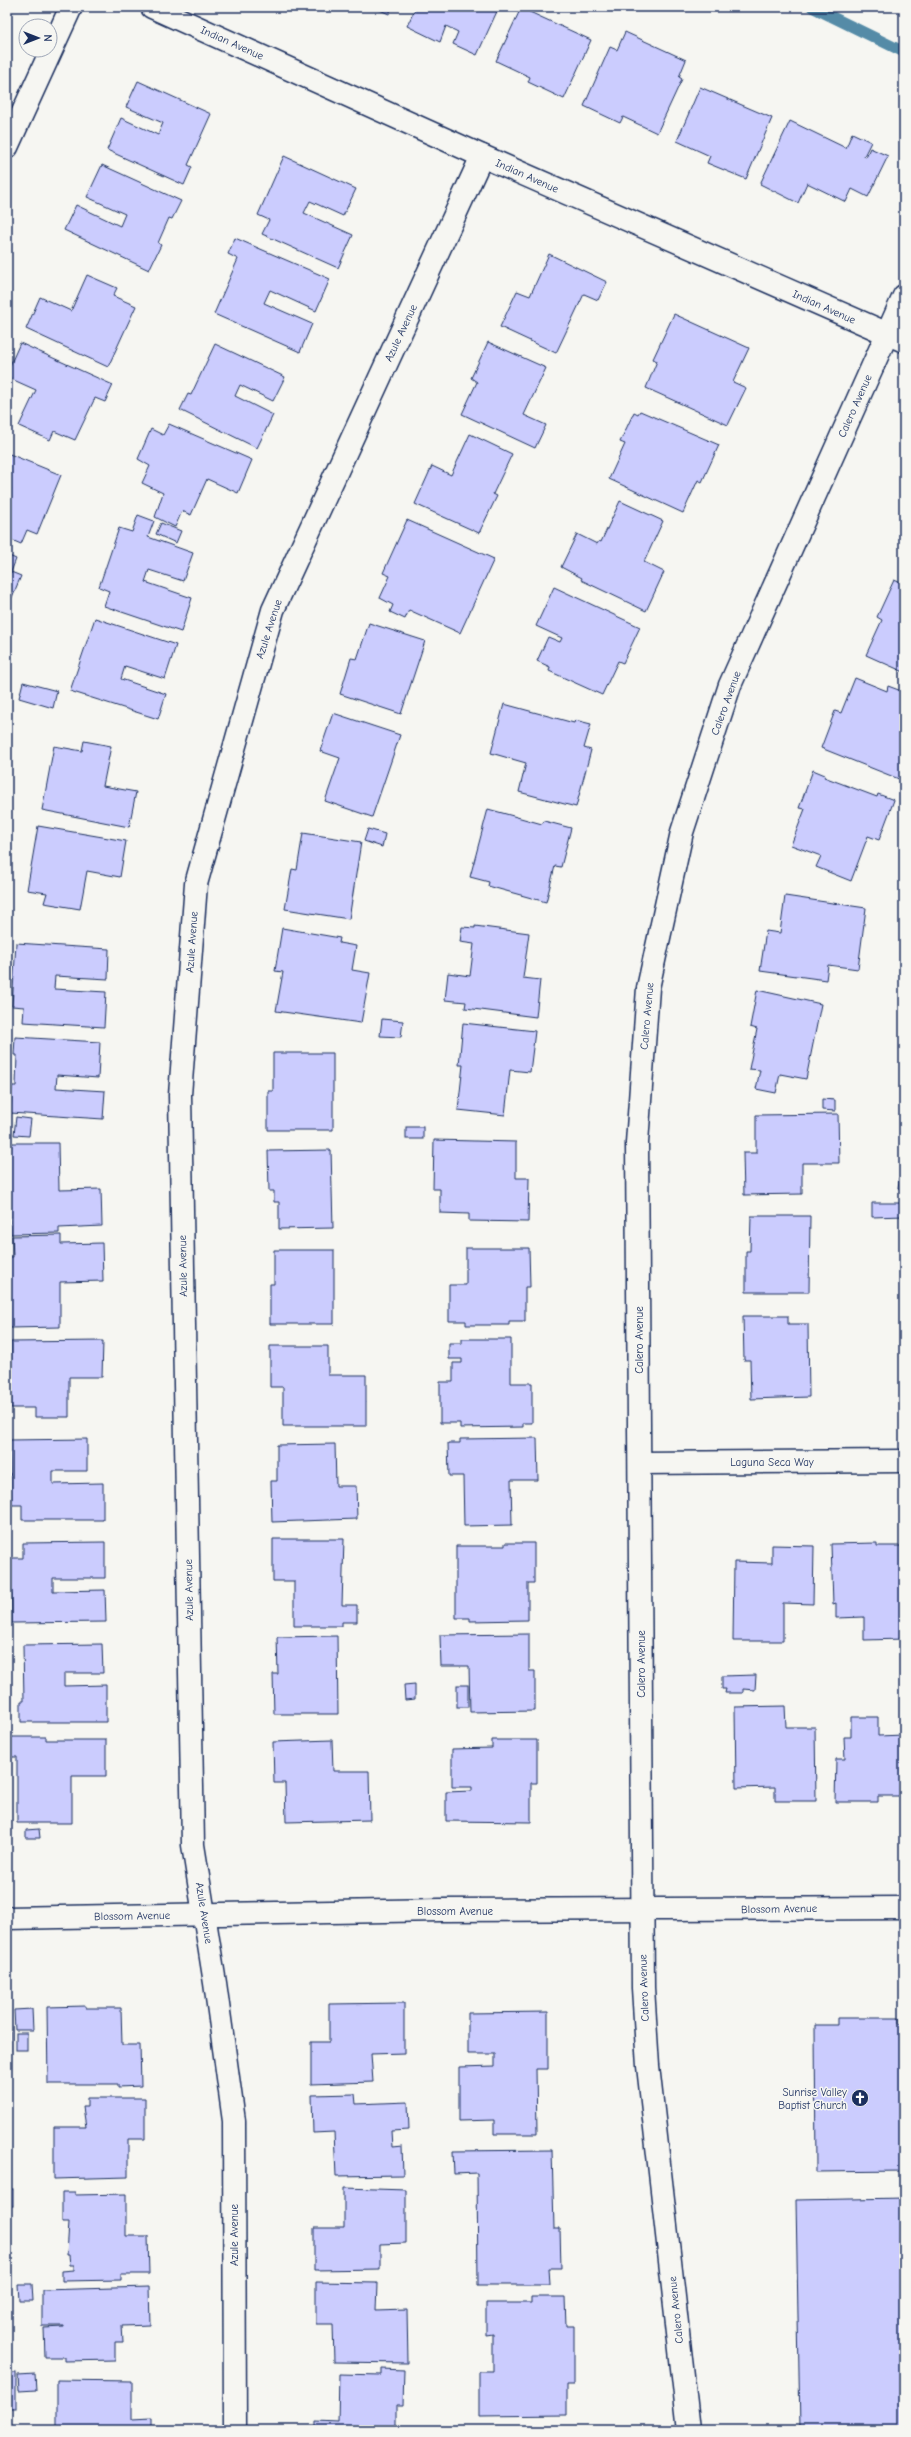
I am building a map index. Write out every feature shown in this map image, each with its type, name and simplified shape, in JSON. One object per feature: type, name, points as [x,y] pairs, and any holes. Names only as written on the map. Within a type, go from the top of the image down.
[{"type":"street","points":[[7,147],[71,7]]},
{"type":"street","name":"Indian Avenue","points":[[152,7],[482,156],[896,338]]},
{"type":"street","name":"Azule Avenue","points":[[235,2430],[234,2121],[205,1914],[193,1845],[180,1095],[196,884],[272,610],[482,156]]},
{"type":"street","name":"Calero Avenue","points":[[689,2430],[648,2066],[643,1988],[638,1136],[648,988],[682,832],[730,685],[896,338],[904,296]]},
{"type":"street","name":"Laguna Seca Way","points":[[640,1463],[904,1462]]},
{"type":"street","name":"Blossom Avenue","points":[[7,1918],[205,1914],[904,1908]]},
{"type":"building","points":[[373,7],[392,7],[389,14]]},
{"type":"building","points":[[416,7],[499,7],[477,55],[453,44],[458,32],[446,26],[440,42],[407,26]]},
{"type":"building","points":[[521,8],[591,40],[564,99],[528,82],[530,77],[496,61]]},
{"type":"building","points":[[625,32],[686,60],[679,77],[682,79],[657,133],[623,117],[620,123],[584,106],[610,47],[617,50]]},
{"type":"building","points":[[138,81],[211,114],[188,165],[192,167],[184,185],[107,150],[121,118],[158,135],[163,123],[126,107]]},
{"type":"building","points":[[700,87],[772,118],[746,179],[707,163],[710,156],[677,141]]},
{"type":"building","points":[[790,121],[846,148],[852,133],[871,142],[864,156],[866,157],[870,148],[888,156],[868,197],[852,189],[846,202],[807,183],[798,203],[760,184]]},
{"type":"building","points":[[284,156],[356,189],[343,216],[310,201],[304,213],[353,235],[338,268],[262,234],[269,220],[258,215]]},
{"type":"building","points":[[102,165],[181,201],[172,219],[169,218],[158,243],[161,245],[149,270],[64,230],[76,205],[120,226],[125,214],[87,197]]},
{"type":"building","points":[[235,238],[330,279],[316,311],[270,290],[264,303],[312,324],[300,352],[214,314],[238,259],[228,254]]},
{"type":"building","points":[[549,254],[607,282],[598,300],[584,294],[556,353],[500,327],[517,291],[530,296]]},
{"type":"building","points":[[87,275],[117,288],[113,296],[136,306],[108,367],[26,329],[40,297],[71,311]]},
{"type":"building","points":[[674,314],[749,348],[733,382],[746,388],[728,425],[646,388],[657,361],[653,359]]},
{"type":"building","points":[[488,342],[546,368],[524,415],[546,425],[535,448],[462,414],[477,382],[471,378]]},
{"type":"building","points":[[20,343],[113,385],[105,402],[95,398],[75,440],[54,431],[50,440],[19,426],[36,390],[7,377],[7,372]]},
{"type":"building","points":[[215,344],[285,377],[273,401],[240,385],[235,396],[273,415],[257,448],[180,410],[188,394],[191,395]]},
{"type":"building","points":[[640,411],[719,445],[702,482],[698,480],[683,513],[609,479],[625,444],[620,442],[634,412],[638,414]]},
{"type":"building","points":[[169,424],[252,460],[238,493],[207,479],[191,515],[182,511],[175,527],[155,517],[163,493],[142,483],[150,466],[138,459],[151,429],[163,435]]},
{"type":"building","points":[[470,434],[512,454],[493,494],[497,496],[479,533],[415,504],[432,466],[451,475]]},
{"type":"building","points":[[7,453],[61,475],[37,534],[27,530],[21,544],[7,538],[7,499],[11,488],[7,486]]},
{"type":"building","points":[[620,501],[663,521],[644,562],[664,572],[646,611],[581,580],[582,578],[561,567],[577,534],[597,544],[599,541],[601,542]]},
{"type":"building","points":[[138,515],[154,521],[148,537],[193,553],[183,581],[149,570],[145,582],[192,598],[181,632],[104,606],[109,591],[99,587],[119,528],[132,532]]},
{"type":"building","points":[[407,520],[494,559],[460,633],[409,610],[405,619],[390,612],[393,605],[380,598],[390,576],[383,573]]},
{"type":"building","points":[[161,523],[181,531],[176,543],[156,534]]},
{"type":"building","points":[[904,523],[904,535],[899,533]]},
{"type":"building","points":[[7,555],[16,559],[11,572],[21,576],[7,609]]},
{"type":"building","points":[[894,580],[904,584],[904,672],[866,655],[882,620],[877,617]]},
{"type":"building","points":[[554,587],[640,627],[623,663],[618,661],[602,695],[549,671],[550,667],[537,661],[548,637],[560,642],[562,638],[536,626]]},
{"type":"building","points":[[95,618],[176,645],[165,679],[125,666],[121,679],[166,694],[158,719],[70,691]]},
{"type":"building","points":[[369,623],[425,641],[401,714],[340,694],[351,658],[357,659]]},
{"type":"building","points":[[855,678],[887,691],[888,686],[904,692],[904,781],[821,748],[835,711],[841,713]]},
{"type":"building","points":[[23,682],[57,691],[53,708],[19,698]]},
{"type":"building","points":[[504,704],[574,723],[575,720],[591,724],[584,748],[591,750],[576,807],[519,792],[526,763],[491,753]]},
{"type":"building","points":[[333,713],[400,735],[372,817],[325,801],[340,758],[320,751]]},
{"type":"building","points":[[84,741],[111,746],[103,786],[136,792],[129,827],[42,810],[54,746],[82,751]]},
{"type":"building","points":[[813,770],[825,775],[824,777],[877,797],[878,794],[894,800],[879,840],[868,836],[851,881],[816,867],[821,856],[791,845],[805,809],[799,808]]},
{"type":"building","points":[[488,809],[542,824],[544,821],[571,828],[561,867],[555,866],[546,902],[488,886],[489,882],[470,877]]},
{"type":"building","points":[[38,826],[126,841],[120,877],[87,871],[80,909],[44,903],[47,893],[27,890]]},
{"type":"building","points":[[368,829],[385,834],[382,847],[364,841]]},
{"type":"building","points":[[303,833],[361,842],[349,919],[285,909],[292,869],[297,870]]},
{"type":"building","points":[[785,896],[866,908],[858,969],[828,965],[826,980],[760,971],[766,931],[780,933]]},
{"type":"building","points":[[475,926],[529,933],[523,978],[540,980],[536,1017],[465,1008],[466,1002],[445,1000],[448,973],[470,976],[474,944],[460,942],[462,927],[475,928]]},
{"type":"building","points":[[282,928],[340,938],[339,943],[356,946],[352,970],[370,973],[361,1023],[276,1011],[283,972],[275,971]]},
{"type":"building","points":[[16,943],[109,949],[108,979],[55,976],[54,989],[106,992],[104,1027],[23,1022],[24,1007],[12,1006]]},
{"type":"building","points":[[757,990],[821,1004],[806,1079],[780,1074],[776,1093],[756,1089],[760,1070],[749,1069],[757,1029],[750,1027]]},
{"type":"building","points":[[382,1019],[403,1021],[401,1037],[380,1036]]},
{"type":"building","points":[[463,1023],[535,1031],[530,1072],[510,1070],[505,1115],[458,1110],[463,1065],[459,1065]]},
{"type":"building","points":[[15,1037],[100,1042],[98,1078],[57,1075],[56,1088],[105,1091],[103,1119],[10,1113],[12,1086],[16,1086],[17,1055],[14,1055]]},
{"type":"building","points":[[273,1053],[333,1053],[333,1130],[268,1130],[268,1091],[273,1091]]},
{"type":"building","points":[[822,1099],[835,1100],[835,1111],[822,1110]]},
{"type":"building","points":[[838,1114],[839,1163],[802,1163],[802,1194],[744,1195],[743,1153],[756,1153],[756,1115]]},
{"type":"building","points":[[7,1117],[9,1117],[9,1128],[7,1128]]},
{"type":"building","points":[[16,1117],[31,1119],[29,1136],[14,1135]]},
{"type":"building","points":[[406,1127],[423,1127],[423,1139],[406,1139]]},
{"type":"building","points":[[434,1140],[516,1142],[516,1178],[529,1178],[528,1222],[469,1221],[469,1214],[440,1213],[440,1189],[433,1189]]},
{"type":"building","points":[[7,1143],[58,1143],[59,1190],[101,1189],[102,1226],[59,1228],[59,1233],[11,1234]]},
{"type":"building","points":[[331,1150],[333,1228],[279,1229],[279,1202],[274,1202],[274,1191],[269,1191],[268,1151]]},
{"type":"building","points":[[902,1158],[904,1158],[904,1189],[898,1188]]},
{"type":"building","points":[[872,1203],[904,1203],[904,1216],[872,1217]]},
{"type":"building","points":[[751,1216],[810,1216],[809,1292],[746,1292],[746,1251],[750,1251]]},
{"type":"building","points":[[61,1235],[61,1244],[102,1243],[103,1281],[60,1282],[60,1327],[10,1328],[9,1257],[13,1257],[12,1236]]},
{"type":"building","points":[[466,1248],[529,1248],[530,1287],[525,1287],[525,1321],[509,1321],[509,1325],[466,1325],[466,1321],[449,1321],[449,1285],[466,1285]]},
{"type":"building","points":[[274,1250],[334,1250],[334,1324],[270,1324],[270,1284],[274,1284]]},
{"type":"building","points":[[743,1316],[788,1316],[788,1324],[808,1324],[809,1397],[751,1399],[750,1360],[744,1360]]},
{"type":"building","points":[[462,1339],[511,1339],[511,1383],[532,1383],[532,1423],[523,1423],[523,1427],[460,1428],[460,1423],[440,1423],[440,1382],[453,1382],[453,1363],[462,1363],[462,1359],[449,1359],[449,1343],[462,1343]]},
{"type":"building","points":[[103,1341],[102,1377],[69,1377],[69,1417],[35,1417],[35,1408],[11,1408],[11,1342]]},
{"type":"building","points":[[270,1346],[328,1346],[328,1375],[366,1375],[366,1426],[283,1426],[283,1387],[270,1387]]},
{"type":"building","points":[[537,1438],[538,1480],[511,1480],[512,1525],[464,1526],[463,1476],[449,1476],[448,1443],[460,1443],[460,1439]]},
{"type":"building","points":[[87,1439],[87,1471],[53,1471],[53,1484],[103,1483],[103,1520],[22,1520],[22,1505],[11,1505],[10,1440]]},
{"type":"building","points":[[335,1444],[336,1486],[356,1486],[357,1519],[272,1522],[271,1481],[277,1481],[277,1445]]},
{"type":"building","points":[[273,1539],[344,1539],[342,1605],[357,1605],[357,1622],[342,1622],[342,1626],[294,1626],[294,1581],[273,1581]]},
{"type":"building","points":[[105,1542],[105,1578],[53,1578],[53,1591],[105,1590],[106,1622],[12,1623],[11,1558],[23,1558],[23,1543]]},
{"type":"building","points":[[505,1543],[534,1543],[534,1583],[528,1583],[528,1620],[470,1621],[470,1618],[456,1618],[456,1546],[505,1546]]},
{"type":"building","points":[[877,1543],[877,1546],[904,1546],[904,1639],[864,1640],[864,1617],[836,1618],[836,1603],[833,1604],[831,1544]]},
{"type":"building","points":[[772,1545],[814,1546],[813,1604],[783,1603],[783,1641],[733,1641],[734,1562],[772,1563]]},
{"type":"building","points":[[529,1634],[529,1671],[535,1671],[535,1711],[470,1712],[469,1666],[441,1666],[440,1635]]},
{"type":"building","points":[[337,1636],[338,1714],[274,1714],[273,1674],[278,1674],[277,1637]]},
{"type":"building","points":[[102,1644],[103,1673],[64,1673],[64,1686],[106,1685],[106,1722],[21,1722],[21,1701],[24,1701],[23,1645]]},
{"type":"building","points":[[756,1675],[755,1690],[743,1689],[743,1693],[725,1693],[726,1689],[722,1689],[722,1676]]},
{"type":"building","points":[[415,1684],[415,1699],[405,1700],[404,1685]]},
{"type":"building","points":[[457,1685],[468,1685],[468,1707],[457,1707]]},
{"type":"building","points":[[785,1706],[786,1727],[815,1727],[816,1801],[775,1801],[775,1787],[736,1788],[735,1707]]},
{"type":"building","points":[[851,1717],[878,1717],[878,1736],[904,1735],[904,1796],[878,1796],[878,1802],[835,1802],[836,1759],[845,1759],[844,1737],[851,1737]]},
{"type":"building","points":[[10,1737],[46,1737],[46,1740],[106,1740],[106,1776],[72,1776],[72,1823],[17,1823],[17,1757],[10,1757]]},
{"type":"building","points":[[332,1740],[333,1771],[369,1771],[370,1820],[286,1822],[285,1783],[274,1783],[273,1742]]},
{"type":"building","points":[[492,1740],[537,1740],[537,1783],[531,1783],[531,1822],[446,1821],[446,1792],[472,1791],[472,1787],[452,1787],[452,1749],[492,1748]]},
{"type":"building","points":[[39,1829],[40,1838],[26,1838],[26,1830]]},
{"type":"building","points":[[404,2003],[404,2053],[371,2054],[373,2082],[311,2084],[311,2042],[329,2042],[329,2004]]},
{"type":"building","points":[[86,2006],[86,2008],[121,2008],[122,2045],[140,2045],[141,2086],[118,2087],[118,2084],[48,2084],[47,2007]]},
{"type":"building","points":[[32,2009],[33,2030],[15,2030],[14,2010]]},
{"type":"building","points":[[548,2012],[548,2069],[536,2069],[537,2134],[494,2134],[494,2120],[459,2121],[459,2067],[495,2066],[495,2054],[468,2054],[468,2013]]},
{"type":"building","name":"Sunrise Valley Baptist Church","points":[[838,2018],[899,2018],[899,2024],[904,2024],[904,2171],[816,2172],[815,2025],[838,2025]]},
{"type":"building","points":[[7,2032],[10,2032],[10,2051],[7,2051]]},
{"type":"building","points":[[16,2033],[27,2033],[27,2050],[16,2050]]},
{"type":"building","points":[[355,2094],[356,2104],[408,2102],[409,2130],[391,2131],[392,2147],[402,2146],[403,2175],[336,2176],[334,2132],[313,2133],[312,2095]]},
{"type":"building","points":[[87,2098],[145,2098],[145,2139],[128,2139],[128,2177],[54,2179],[54,2127],[86,2127],[83,2107],[87,2107]]},
{"type":"building","points":[[552,2150],[554,2229],[560,2229],[561,2268],[549,2268],[550,2285],[478,2285],[477,2173],[454,2174],[453,2151]]},
{"type":"building","points":[[344,2188],[406,2190],[406,2243],[380,2244],[380,2269],[314,2270],[314,2228],[344,2228]]},
{"type":"building","points":[[7,2189],[13,2189],[13,2206],[7,2206]]},
{"type":"building","points":[[62,2192],[75,2192],[75,2195],[126,2194],[126,2236],[148,2236],[149,2274],[121,2274],[121,2280],[62,2281],[62,2271],[74,2270],[74,2265],[70,2265],[69,2255],[67,2255],[69,2222],[62,2222]]},
{"type":"building","points":[[904,2198],[904,2430],[800,2430],[796,2200]]},
{"type":"building","points":[[316,2282],[377,2283],[376,2311],[407,2310],[408,2363],[334,2362],[333,2324],[316,2324]]},
{"type":"building","points":[[18,2284],[32,2284],[33,2301],[19,2301]]},
{"type":"building","points":[[149,2287],[150,2325],[122,2326],[123,2342],[115,2342],[115,2360],[65,2361],[65,2357],[45,2357],[44,2328],[64,2326],[42,2326],[42,2290]]},
{"type":"building","points":[[531,2297],[565,2297],[566,2326],[574,2326],[574,2385],[567,2385],[567,2415],[479,2416],[479,2371],[493,2371],[493,2334],[486,2335],[486,2303],[531,2303]]},
{"type":"building","points":[[382,2369],[404,2370],[403,2405],[396,2405],[396,2430],[316,2430],[316,2421],[338,2422],[339,2374],[382,2375]]},
{"type":"building","points":[[7,2373],[16,2373],[16,2408],[7,2408]]},
{"type":"building","points":[[35,2374],[36,2390],[19,2391],[18,2375]]},
{"type":"building","points":[[57,2380],[132,2381],[132,2419],[151,2418],[151,2430],[57,2430]]},
{"type":"waterway","points":[[812,7],[904,52]]},
{"type":"place","name":"Sunrise Valley Baptist Church","points":[[860,2098]]}]
